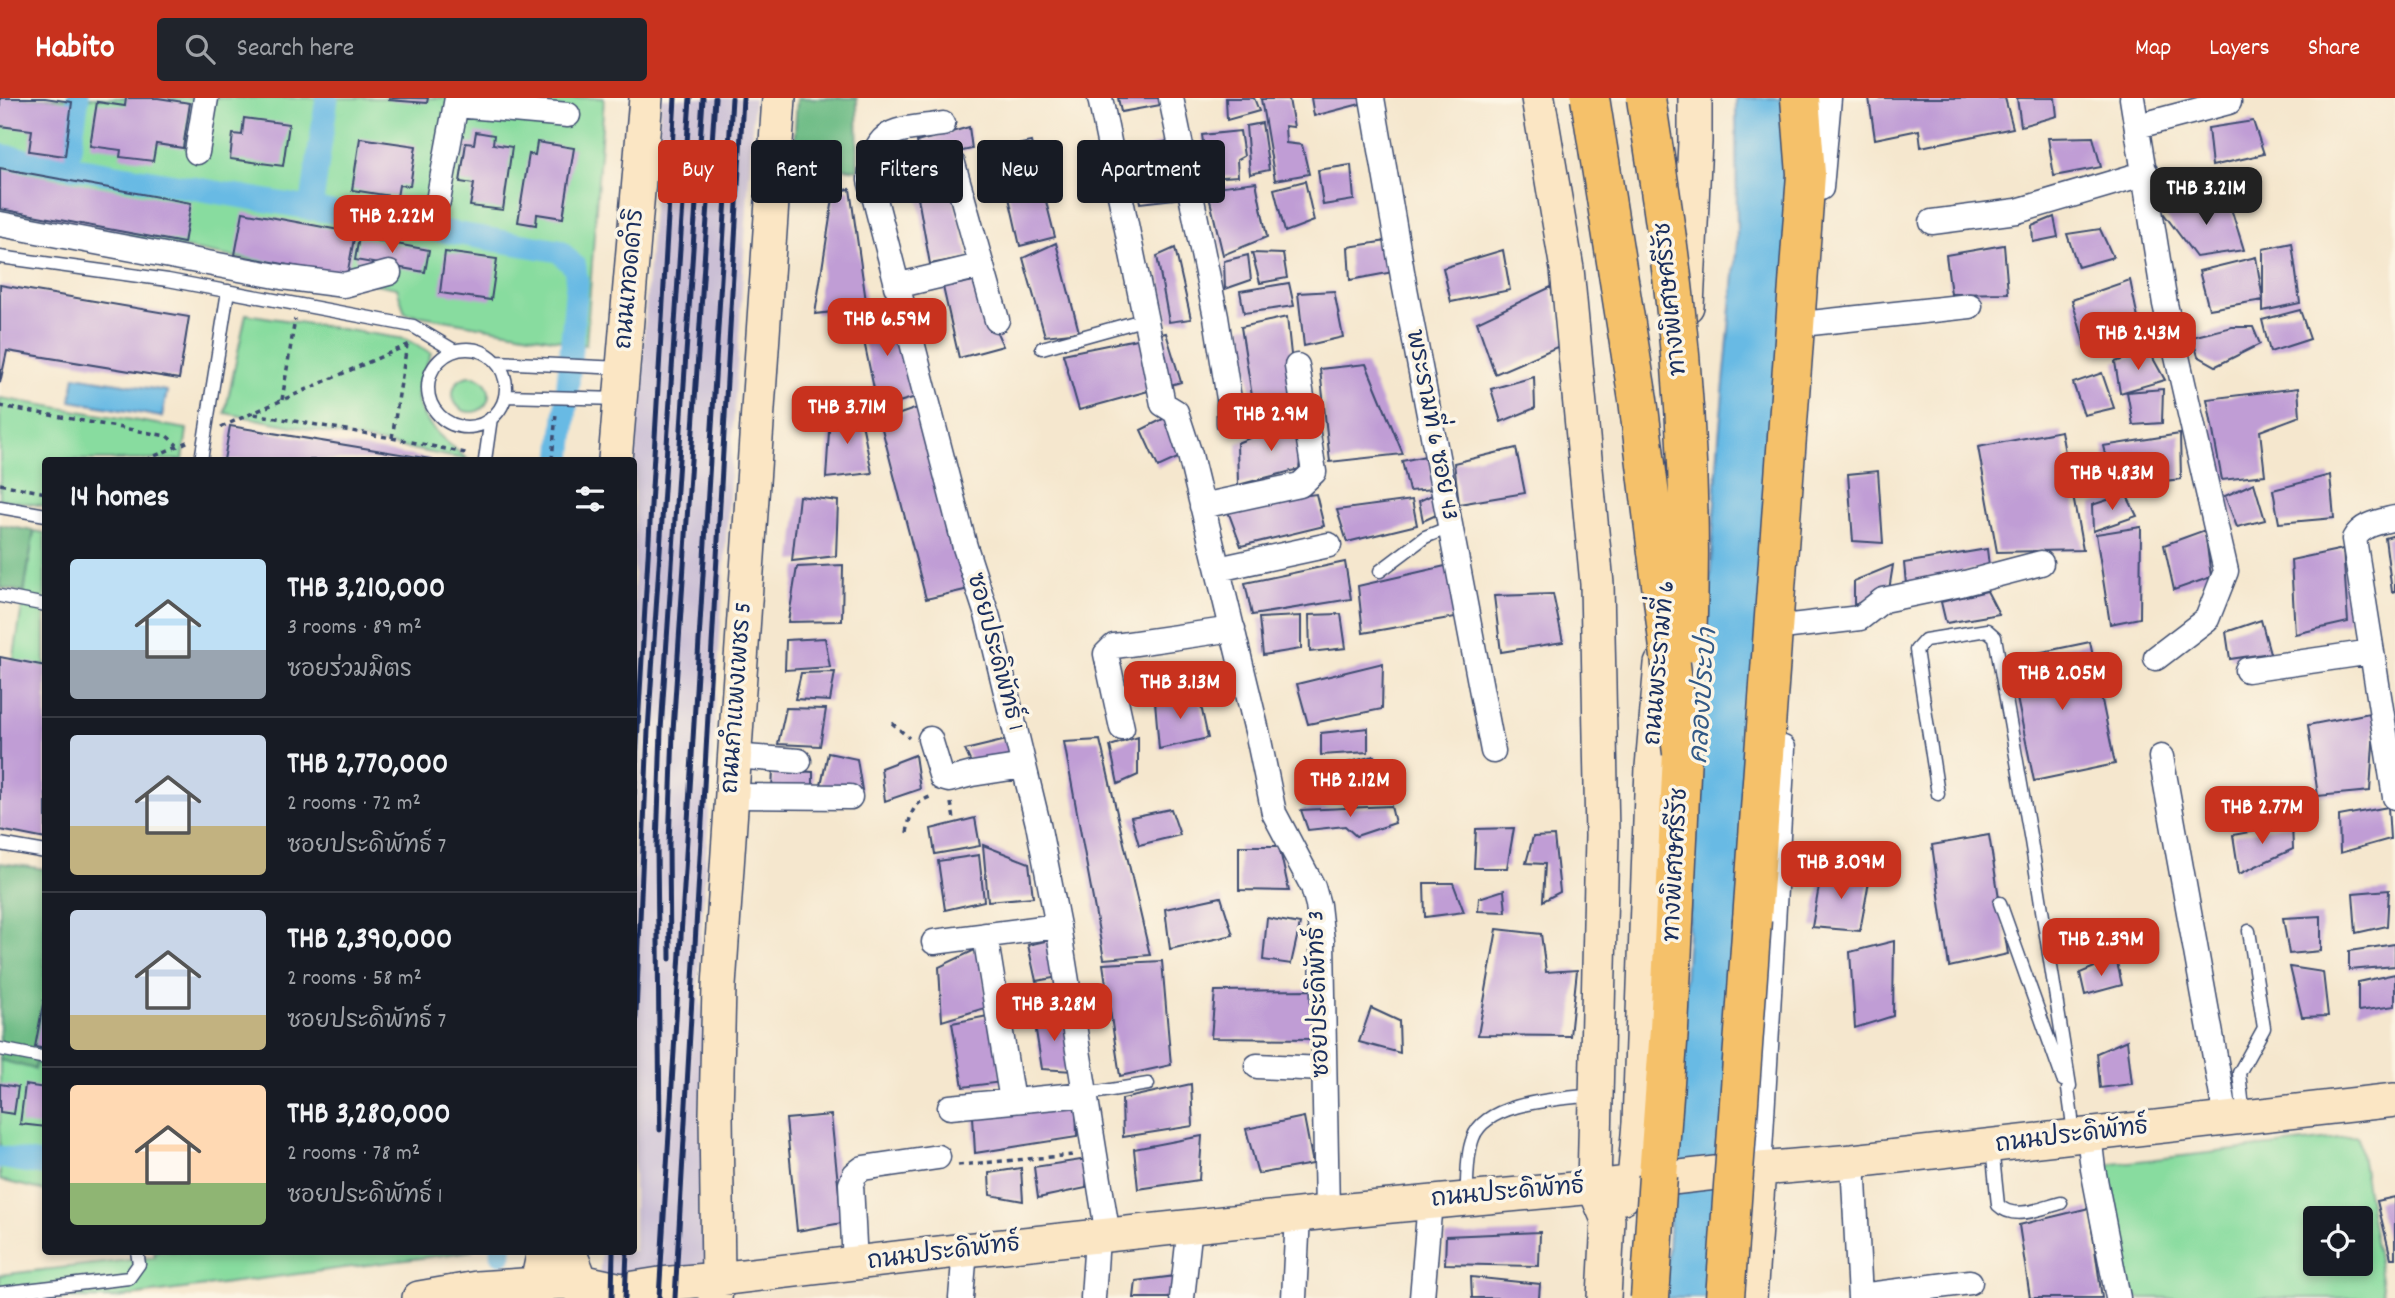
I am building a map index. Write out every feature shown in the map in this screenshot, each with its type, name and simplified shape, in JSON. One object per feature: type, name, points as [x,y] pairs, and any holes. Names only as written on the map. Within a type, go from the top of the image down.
[{"type":"highway","points":[[1590,98],[1638,400],[1682,753]]},
{"type":"highway","name":"ทางพิเศษศรีรัช","points":[[1646,98],[1675,303],[1687,455],[1689,593],[1669,1029],[1650,1298]]},
{"type":"highway","points":[[1800,98],[1806,174]]},
{"type":"highway","points":[[1725,1298],[1806,174],[1822,98]]},
{"type":"main road","name":"ถนนเทอดดำริ","points":[[615,457],[646,98]]},
{"type":"main road","name":"ถนนกำแพงเพชร 5","points":[[717,1289],[716,1114],[719,986],[779,98]]},
{"type":"main road","points":[[1538,98],[1567,269],[1597,584],[1602,836],[1594,1187],[1608,1220],[1604,1298]]},
{"type":"main road","name":"ถนนพระรามที่ 6","points":[[1608,1220],[1634,1181],[1639,1123],[1652,767],[1682,396],[1693,204],[1695,98]]},
{"type":"main road","name":"ถนนประดิพัทธ์","points":[[419,1298],[539,1277],[591,1284],[660,1284],[717,1289],[855,1264],[965,1250],[1430,1201],[1853,1161],[2395,1100]]},
{"type":"main road","points":[[1750,1298],[1759,1169]]},
{"type":"street","points":[[197,152],[206,98]]},
{"type":"street","name":"ซอยประดิพัทธ์ 3","points":[[1100,98],[1163,404],[1176,412],[1190,455],[1233,629],[1274,813],[1313,887],[1318,905],[1322,941],[1324,1069],[1312,1213],[1294,1298]]},
{"type":"street","points":[[1171,98],[1216,317],[1229,399],[1228,423]]},
{"type":"street","name":"พระรามที่ 6 ซอย 43","points":[[1372,98],[1404,283],[1493,751]]},
{"type":"street","points":[[1759,1169],[1791,625],[1829,98]]},
{"type":"street","points":[[2132,98],[2165,304],[2226,571],[2207,619],[2156,658]]},
{"type":"street","points":[[438,201],[457,102],[568,115]]},
{"type":"street","points":[[2138,126],[2229,102]]},
{"type":"street","name":"ซอยประดิพัทธ์ 1","points":[[943,124],[890,132],[877,145],[871,160],[870,180],[965,547],[988,618],[1024,766],[1058,926],[1095,1153],[1103,1237],[1093,1298]]},
{"type":"street","points":[[2146,177],[2168,195],[2208,196]]},
{"type":"street","points":[[1932,222],[2017,211],[2146,177]]},
{"type":"street","points":[[963,201],[997,320]]},
{"type":"street","points":[[0,224],[282,277],[344,285],[389,273]]},
{"type":"street","points":[[896,286],[980,266]]},
{"type":"street","points":[[1811,323],[1970,306]]},
{"type":"street","points":[[1202,506],[1300,485],[1314,472],[1297,366]]},
{"type":"street","points":[[2395,518],[2368,525],[2358,531],[2354,539],[2395,797]]},
{"type":"street","points":[[1218,569],[1329,545]]},
{"type":"street","points":[[1791,625],[1860,618],[1883,600],[2041,564]]},
{"type":"street","points":[[1122,728],[1106,654],[1108,650],[1122,645],[1233,629]]},
{"type":"street","points":[[2247,670],[2372,652]]},
{"type":"street","points":[[930,739],[939,774],[944,779],[1024,766]]},
{"type":"street","points":[[733,756],[799,761]]},
{"type":"street","points":[[2161,757],[2235,1117]]},
{"type":"street","points":[[732,796],[850,797]]},
{"type":"street","points":[[934,942],[1058,926]]},
{"type":"street","points":[[985,936],[1012,1101]]},
{"type":"street","points":[[1257,1066],[1324,1069]]},
{"type":"street","points":[[950,1107],[1086,1094]]},
{"type":"street","points":[[2082,1136],[2093,1169],[2118,1298]]},
{"type":"street","points":[[855,1264],[851,1184],[855,1174],[863,1168],[945,1161]]},
{"type":"street","points":[[1853,1161],[1860,1297],[1970,1282]]},
{"type":"street","points":[[1422,1298],[1430,1201]]},
{"type":"street","points":[[1182,1298],[1190,1226]]},
{"type":"street","points":[[961,1298],[965,1250]]},
{"type":"lane","points":[[0,257],[168,280],[413,326],[455,351]]},
{"type":"lane","points":[[201,457],[228,291]]},
{"type":"lane","points":[[1042,348],[1146,320]]},
{"type":"lane","points":[[496,362],[502,372],[505,396],[500,409],[491,418],[481,425],[468,428],[445,421],[436,412],[429,401],[430,377],[435,365],[455,351],[477,351],[496,362],[622,383]]},
{"type":"lane","points":[[505,396],[557,397],[622,383]]},
{"type":"lane","points":[[485,457],[491,418]]},
{"type":"lane","points":[[0,507],[42,514]]},
{"type":"lane","points":[[1380,571],[1425,537],[1450,527]]},
{"type":"lane","points":[[0,596],[42,604]]},
{"type":"lane","points":[[1938,794],[1916,650],[1925,640],[1987,630],[1995,638],[2031,841],[2070,1086],[2068,1089]]},
{"type":"lane","points":[[0,844],[42,851]]},
{"type":"lane","points":[[2000,903],[2065,1087],[2068,1089],[2082,1136]]},
{"type":"lane","points":[[2235,1117],[2239,1073],[2264,1028],[2249,932]]},
{"type":"lane","points":[[0,1049],[42,1057]]},
{"type":"lane","points":[[1086,1094],[1148,1084]]},
{"type":"lane","points":[[1465,1198],[1473,1138],[1480,1125],[1491,1116],[1533,1103],[1595,1094]]},
{"type":"lane","points":[[1992,1146],[1998,1205],[2004,1211],[2022,1213],[2061,1203]]},
{"type":"lane","points":[[0,1293],[129,1278],[139,1264],[138,1255]]},
{"type":"path","points":[[282,400],[297,304]]},
{"type":"path","points":[[153,457],[429,335]]},
{"type":"path","points":[[392,438],[407,345]]},
{"type":"path","points":[[552,457],[557,397]]},
{"type":"path","points":[[0,406],[167,436],[178,446]]},
{"type":"path","points":[[252,414],[392,438],[480,457]]},
{"type":"path","points":[[0,484],[42,491]]},
{"type":"path","points":[[907,833],[914,806],[934,796],[944,779]]},
{"type":"path","points":[[945,1161],[1095,1153]]},
{"type":"shaded area","points":[[661,98],[754,98],[698,984],[704,1022],[706,1298],[598,1298],[601,1255],[637,1255],[635,457]]},
{"type":"green space","points":[[0,98],[604,98],[586,345],[405,313],[397,288],[0,213]]},
{"type":"green space","points":[[797,98],[857,98],[856,170],[842,168],[842,140],[794,140]]},
{"type":"green space","points":[[246,314],[405,339],[431,353],[417,395],[425,418],[438,434],[465,457],[452,457],[225,413]]},
{"type":"green space","points":[[471,376],[484,381],[489,394],[484,407],[471,412],[458,407],[453,394],[458,381]]},
{"type":"green space","points":[[0,398],[187,429],[183,457],[42,457],[42,506],[0,499]]},
{"type":"green space","points":[[0,525],[34,531],[24,592],[0,588]]},
{"type":"green space","points":[[34,531],[42,532],[42,674],[12,669]]},
{"type":"green space","points":[[0,863],[42,869],[42,1028],[35,1069],[0,1060]]},
{"type":"green space","points":[[0,1024],[42,1032],[42,1190],[0,1180]]},
{"type":"green space","points":[[2358,1136],[2369,1206],[2303,1206],[2303,1276],[2373,1276],[2373,1229],[2384,1298],[2129,1298],[2103,1165]]},
{"type":"green space","points":[[443,1255],[114,1298],[0,1298],[0,1275],[155,1257]]},
{"type":"water","name":"คลองประปา","points":[[1736,98],[1788,98],[1791,246],[1716,1298],[1665,1298],[1719,437],[1737,242]]},
{"type":"water","points":[[75,376],[167,391],[162,417],[71,401]]},
{"type":"building","points":[[0,98],[45,98],[72,102],[65,156],[29,151],[32,130],[0,126]]},
{"type":"building","points":[[126,98],[158,98],[190,103],[183,148],[156,144],[153,161],[120,157],[121,150],[90,146],[97,102],[125,106]]},
{"type":"building","points":[[389,98],[428,98],[427,103]]},
{"type":"building","points":[[1118,98],[1164,98],[1166,104],[1121,112]]},
{"type":"building","points":[[1226,98],[1254,98],[1259,111],[1227,120]]},
{"type":"building","points":[[1311,98],[1363,98],[1364,103],[1314,116]]},
{"type":"building","points":[[1869,98],[2005,98],[2013,128],[1921,147],[1919,130],[1875,139]]},
{"type":"building","points":[[2017,98],[2055,98],[2057,116],[2021,126]]},
{"type":"building","points":[[1261,99],[1289,99],[1294,127],[1285,126],[1286,143],[1302,145],[1309,174],[1275,180]]},
{"type":"building","points":[[244,118],[289,124],[283,166],[230,159],[233,134],[242,135]]},
{"type":"building","points":[[2253,121],[2264,154],[2212,166],[2208,128]]},
{"type":"building","points":[[1262,123],[1269,170],[1250,174],[1246,126]]},
{"type":"building","points":[[969,127],[972,149],[963,151],[963,140],[924,140]]},
{"type":"building","points":[[1240,131],[1244,156],[1237,160],[1238,176],[1225,177],[1225,140],[1203,140],[1202,135]]},
{"type":"building","points":[[476,132],[494,135],[493,144],[512,147],[503,210],[470,206],[474,184],[460,182],[466,143],[474,144]]},
{"type":"building","points":[[2093,137],[2101,167],[2054,176],[2048,138]]},
{"type":"building","points":[[360,138],[416,146],[410,186],[399,185],[397,197],[352,190]]},
{"type":"building","points":[[537,142],[574,148],[563,218],[537,214],[536,225],[518,222],[529,154],[535,155]]},
{"type":"building","points":[[1351,165],[1354,200],[1323,205],[1318,170]]},
{"type":"building","points":[[0,168],[191,203],[184,243],[0,209]]},
{"type":"building","points":[[1305,181],[1314,221],[1285,232],[1274,189]]},
{"type":"building","points":[[1256,182],[1267,237],[1223,255],[1211,203],[1225,203],[1225,186]]},
{"type":"building","points":[[850,189],[867,308],[815,314],[832,203],[842,203],[842,190]]},
{"type":"building","points":[[2229,202],[2244,250],[2196,257],[2158,206]]},
{"type":"building","points":[[919,203],[955,203],[968,257],[930,264]]},
{"type":"building","points":[[1010,203],[1046,203],[1055,237],[1020,246]]},
{"type":"building","points":[[243,212],[355,233],[347,276],[235,255]]},
{"type":"building","points":[[2054,217],[2058,237],[2033,242],[2032,226]]},
{"type":"building","points":[[2100,229],[2113,257],[2078,267],[2067,234]]},
{"type":"building","points":[[359,237],[429,250],[425,272],[355,260]]},
{"type":"building","points":[[1387,241],[1393,272],[1350,280],[1348,247]]},
{"type":"building","points":[[1056,243],[1079,332],[1045,336],[1023,258]]},
{"type":"building","points":[[2292,243],[2300,303],[2263,311],[2263,249]]},
{"type":"building","points":[[2004,245],[2008,293],[1951,294],[1946,255]]},
{"type":"building","points":[[1175,248],[1191,319],[1169,322],[1157,256]]},
{"type":"building","points":[[1503,250],[1510,290],[1451,302],[1443,268]]},
{"type":"building","points":[[445,252],[497,259],[491,300],[440,293]]},
{"type":"building","points":[[1252,253],[1283,254],[1287,278],[1260,283]]},
{"type":"building","points":[[1248,255],[1251,280],[1225,289],[1224,261]]},
{"type":"building","points":[[2256,257],[2263,300],[2209,309],[2199,271]]},
{"type":"building","points":[[2130,280],[2141,333],[2084,342],[2072,300]]},
{"type":"building","points":[[974,281],[1003,346],[959,358],[943,287]]},
{"type":"building","points":[[1289,283],[1294,306],[1244,313],[1240,291]]},
{"type":"building","points":[[0,285],[189,317],[179,379],[7,351],[0,383]]},
{"type":"building","points":[[1551,287],[1564,344],[1495,374],[1477,322]]},
{"type":"building","points":[[1334,291],[1343,337],[1304,346],[1298,293]]},
{"type":"building","points":[[892,302],[916,397],[878,408],[860,322]]},
{"type":"building","points":[[2300,310],[2310,339],[2270,352],[2262,320]]},
{"type":"building","points":[[1287,317],[1296,402],[1255,415],[1241,327]]},
{"type":"building","points":[[2232,327],[2253,327],[2260,344],[2216,366],[2198,356],[2192,337]]},
{"type":"building","points":[[1166,333],[1181,382],[1079,410],[1063,354]]},
{"type":"building","points":[[2149,351],[2165,380],[2120,393],[2115,362]]},
{"type":"building","points":[[1366,364],[1403,454],[1330,462],[1320,369]]},
{"type":"building","points":[[2102,373],[2114,408],[2084,415],[2073,383]]},
{"type":"building","points":[[1534,377],[1535,408],[1501,422],[1491,389]]},
{"type":"building","points":[[2298,388],[2300,416],[2260,431],[2265,475],[2222,480],[2207,399]]},
{"type":"building","points":[[2163,389],[2162,423],[2133,425],[2127,392]]},
{"type":"building","points":[[920,407],[969,589],[926,599],[880,421]]},
{"type":"building","points":[[859,408],[872,473],[826,478],[830,416]]},
{"type":"building","points":[[1169,416],[1180,457],[1158,467],[1141,430]]},
{"type":"building","points":[[1305,416],[1299,469],[1238,485],[1237,443]]},
{"type":"building","points":[[230,426],[419,457],[225,457]]},
{"type":"building","points":[[2061,431],[2083,550],[1997,552],[1978,447]]},
{"type":"building","points":[[2180,434],[2181,479],[2113,487],[2103,446]]},
{"type":"building","points":[[1516,448],[1525,493],[1459,504],[1454,463]]},
{"type":"building","points":[[1430,455],[1434,489],[1409,491],[1402,461]]},
{"type":"building","points":[[1878,471],[1883,543],[1853,541],[1848,474]]},
{"type":"building","points":[[2330,475],[2334,518],[2279,523],[2273,490]]},
{"type":"building","points":[[2254,483],[2265,520],[2237,527],[2225,496]]},
{"type":"building","points":[[1436,493],[1443,512],[1423,521],[1419,501]]},
{"type":"building","points":[[1316,494],[1324,526],[1241,546],[1226,506]]},
{"type":"building","points":[[2126,494],[2137,516],[2093,531],[2092,505]]},
{"type":"building","points":[[799,496],[838,501],[836,556],[792,561]]},
{"type":"building","points":[[1412,500],[1417,525],[1347,542],[1337,510]]},
{"type":"building","points":[[2141,527],[2140,618],[2110,624],[2096,534]]},
{"type":"building","points":[[2205,530],[2211,577],[2174,590],[2164,545]]},
{"type":"building","points":[[2395,535],[2395,591],[2392,592],[2385,538]]},
{"type":"building","points":[[1987,549],[1989,566],[1906,584],[1904,563]]},
{"type":"building","points":[[2343,549],[2348,622],[2295,634],[2291,560]]},
{"type":"building","points":[[1345,562],[1351,599],[1252,615],[1245,583]]},
{"type":"building","points":[[1454,564],[1461,616],[1363,633],[1358,586]]},
{"type":"building","points":[[843,565],[842,621],[788,622],[797,567]]},
{"type":"building","points":[[1893,565],[1889,590],[1854,605],[1854,581]]},
{"type":"building","points":[[1987,591],[1999,614],[1946,623],[1941,602]]},
{"type":"building","points":[[1553,594],[1563,642],[1501,652],[1494,596]]},
{"type":"building","points":[[1341,614],[1346,648],[1310,652],[1309,615]]},
{"type":"building","points":[[1301,616],[1301,649],[1263,655],[1259,618]]},
{"type":"building","points":[[2261,620],[2270,653],[2230,659],[2226,632]]},
{"type":"building","points":[[825,638],[830,667],[785,670],[786,640]]},
{"type":"building","points":[[2090,642],[2115,764],[2034,781],[2009,659]]},
{"type":"building","points":[[0,657],[42,665],[42,838],[0,830]]},
{"type":"building","points":[[1383,663],[1382,709],[1308,724],[1297,684]]},
{"type":"building","points":[[835,672],[830,701],[795,699],[801,673]]},
{"type":"building","points":[[1198,692],[1208,738],[1159,749],[1155,701]]},
{"type":"building","points":[[786,708],[826,709],[820,746],[778,744]]},
{"type":"building","points":[[2375,712],[2370,791],[2318,796],[2308,725]]},
{"type":"building","points":[[1368,728],[1368,752],[1321,755],[1321,733]]},
{"type":"building","points":[[1138,737],[1138,775],[1118,784],[1110,746]]},
{"type":"building","points":[[1011,739],[1017,755],[971,763],[965,750]]},
{"type":"building","points":[[1100,740],[1150,955],[1104,959],[1064,742]]},
{"type":"building","points":[[828,753],[857,759],[862,790],[821,785]]},
{"type":"building","points":[[915,755],[920,789],[885,801],[881,768]]},
{"type":"building","points":[[1374,756],[1387,784],[1340,792],[1331,767]]},
{"type":"building","points":[[773,770],[813,772],[813,786],[772,789]]},
{"type":"building","points":[[1391,806],[1395,823],[1356,836],[1345,826],[1308,830],[1301,810]]},
{"type":"building","points":[[2388,807],[2390,839],[2340,853],[2339,816]]},
{"type":"building","points":[[1171,809],[1180,835],[1139,845],[1131,817]]},
{"type":"building","points":[[975,818],[980,846],[935,854],[931,829]]},
{"type":"building","points":[[2292,824],[2293,849],[2239,874],[2233,835]]},
{"type":"building","points":[[1514,828],[1507,868],[1474,868],[1476,829]]},
{"type":"building","points":[[1989,835],[2008,954],[1949,967],[1932,845]]},
{"type":"building","points":[[1554,836],[1560,892],[1543,901],[1545,864],[1526,863],[1533,837]]},
{"type":"building","points":[[983,845],[1029,863],[1033,897],[988,901]]},
{"type":"building","points":[[1239,846],[1279,846],[1289,891],[1239,890]]},
{"type":"building","points":[[979,855],[984,901],[945,910],[938,861]]},
{"type":"building","points":[[1822,869],[1870,876],[1860,931],[1812,927]]},
{"type":"building","points":[[1424,883],[1453,883],[1464,912],[1425,917]]},
{"type":"building","points":[[1504,890],[1506,912],[1478,911],[1479,898]]},
{"type":"building","points":[[2389,890],[2387,926],[2356,933],[2353,893]]},
{"type":"building","points":[[1221,897],[1233,935],[1170,949],[1165,909]]},
{"type":"building","points":[[2321,916],[2321,951],[2289,954],[2283,918]]},
{"type":"building","points":[[1267,918],[1300,924],[1291,964],[1263,960]]},
{"type":"building","points":[[1497,929],[1541,934],[1546,972],[1577,970],[1570,1036],[1478,1035]]},
{"type":"building","points":[[1054,939],[1059,977],[1036,981],[1028,945]]},
{"type":"building","points":[[1894,941],[1893,1016],[1855,1028],[1850,952]]},
{"type":"building","points":[[2395,944],[2395,966],[2349,970],[2349,951]]},
{"type":"building","points":[[979,948],[988,1007],[942,1021],[939,967]]},
{"type":"building","points":[[2116,958],[2122,985],[2085,995],[2080,973]]},
{"type":"building","points":[[1162,961],[1171,1065],[1120,1076],[1103,964]]},
{"type":"building","points":[[2290,967],[2323,972],[2328,1016],[2302,1017]]},
{"type":"building","points":[[2395,974],[2395,1006],[2358,1011],[2358,982]]},
{"type":"building","points":[[1314,990],[1315,1039],[1211,1038],[1215,991]]},
{"type":"building","points":[[1371,1008],[1399,1021],[1400,1053],[1359,1042]]},
{"type":"building","points":[[42,1010],[42,1048],[35,1047]]},
{"type":"building","points":[[993,1015],[1002,1082],[963,1087],[952,1023]]},
{"type":"building","points":[[1067,1015],[1073,1071],[1042,1069],[1034,1018]]},
{"type":"building","points":[[2127,1040],[2132,1084],[2100,1088],[2097,1053]]},
{"type":"building","points":[[0,1084],[18,1087],[14,1114],[0,1112]]},
{"type":"building","points":[[1191,1084],[1193,1126],[1123,1137],[1122,1099]]},
{"type":"building","points":[[25,1085],[42,1087],[42,1127],[20,1124]]},
{"type":"building","points":[[1076,1101],[1077,1137],[975,1153],[973,1116]]},
{"type":"building","points":[[831,1115],[842,1223],[797,1231],[786,1119]]},
{"type":"building","points":[[1304,1117],[1313,1164],[1258,1174],[1246,1129]]},
{"type":"building","points":[[1202,1136],[1199,1180],[1138,1189],[1134,1149]]},
{"type":"building","points":[[1088,1159],[1086,1188],[1038,1198],[1034,1167]]},
{"type":"building","points":[[1021,1168],[1023,1201],[990,1195],[989,1173]]},
{"type":"building","points":[[2395,1197],[2395,1258],[2391,1258],[2377,1201]]},
{"type":"building","points":[[2089,1208],[2102,1298],[2030,1298],[2019,1225]]},
{"type":"building","points":[[1540,1232],[1539,1266],[1445,1264],[1446,1236]]},
{"type":"building","points":[[1176,1276],[1171,1298],[1134,1298],[1136,1281]]},
{"type":"building","points":[[1471,1277],[1540,1284],[1539,1298],[1472,1298]]},
{"type":"waterway","points":[[67,166],[78,98]]},
{"type":"waterway","points":[[311,209],[327,98]]},
{"type":"waterway","points":[[0,155],[559,251],[575,267],[577,284],[561,457]]},
{"type":"waterway","points":[[0,1157],[42,1164]]},
{"type":"railway","points":[[637,743],[675,98]]},
{"type":"railway","points":[[637,990],[648,731],[690,98]]},
{"type":"railway","points":[[660,1130],[657,845],[661,730],[703,98]]},
{"type":"railway","points":[[670,959],[669,845],[673,731],[715,98]]},
{"type":"railway","points":[[659,1298],[732,98]]},
{"type":"railway","points":[[675,1298],[743,98]]},
{"type":"railway","points":[[612,1298],[613,1255]]},
{"type":"railway","points":[[625,1298],[627,1255]]}]
